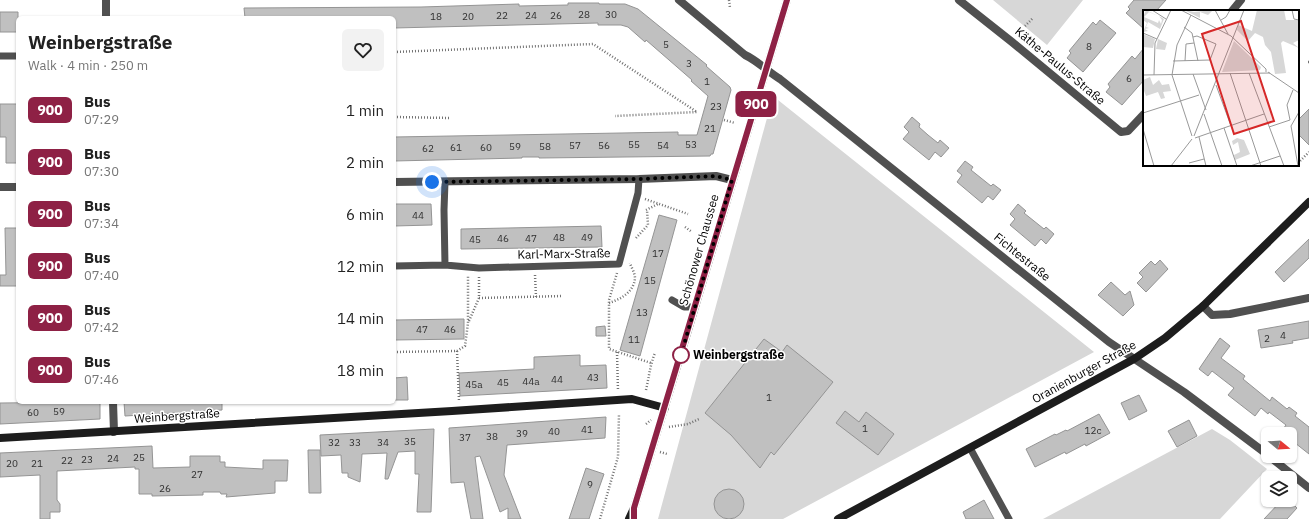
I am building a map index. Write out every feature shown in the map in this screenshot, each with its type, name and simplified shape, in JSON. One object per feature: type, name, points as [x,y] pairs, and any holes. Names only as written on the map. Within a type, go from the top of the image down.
[{"type":"main road","name":"Schönower Chaussee","points":[[629,519],[634,508],[665,408],[787,0]]},
{"type":"main road","name":"Oranienburger Straße","points":[[838,519],[1134,359],[1165,338],[1203,306],[1309,202]]},
{"type":"main road","name":"Weinbergstraße","points":[[0,438],[632,399],[665,408]]},
{"type":"main road","name":"Schönower Chaussee","points":[[634,508],[634,519]]},
{"type":"street","points":[[106,0],[106,16]]},
{"type":"street","name":"Fichtestraße","points":[[680,0],[744,55],[751,58],[780,79],[1109,342],[1184,392],[1261,451]]},
{"type":"street","name":"Käthe-Paulus-Straße","points":[[959,0],[1008,38],[1121,132],[1128,131],[1143,115]]},
{"type":"street","points":[[1233,10],[1241,0]]},
{"type":"street","points":[[396,182],[639,179],[716,176],[732,180]]},
{"type":"street","points":[[0,187],[16,187]]},
{"type":"street","points":[[1203,306],[1212,315],[1230,314],[1309,298]]},
{"type":"street","points":[[113,404],[114,432]]},
{"type":"street","name":"Fichtestraße","points":[[1277,463],[1309,488]]},
{"type":"lane","points":[[0,56],[16,56]]},
{"type":"lane","name":"Karl-Marx-Straße","points":[[396,266],[445,265],[479,268],[619,264],[637,196],[639,179]]},
{"type":"lane","points":[[445,182],[445,265]]},
{"type":"lane","points":[[672,300],[684,307],[695,307]]},
{"type":"lane","points":[[970,448],[1009,519]]},
{"type":"path","points":[[729,0],[730,8]]},
{"type":"path","points":[[1025,26],[1033,18]]},
{"type":"path","points":[[396,52],[592,44],[697,112],[615,116]]},
{"type":"path","points":[[396,117],[451,118]]},
{"type":"path","points":[[724,120],[735,122]]},
{"type":"path","points":[[1299,162],[1309,152]]},
{"type":"path","points":[[637,196],[688,214]]},
{"type":"path","points":[[633,242],[648,225],[647,210]]},
{"type":"path","points":[[685,227],[692,232]]},
{"type":"path","points":[[609,303],[621,299],[634,284],[635,276],[628,259]]},
{"type":"path","points":[[619,264],[609,303],[609,349],[651,363]]},
{"type":"path","points":[[396,352],[457,351],[465,346],[468,323],[468,267]]},
{"type":"path","points":[[535,267],[536,297]]},
{"type":"path","points":[[468,323],[479,298],[479,268]]},
{"type":"path","points":[[479,298],[563,296]]},
{"type":"path","points":[[457,351],[459,402]]},
{"type":"path","points":[[617,352],[618,394]]},
{"type":"path","points":[[646,390],[651,363],[655,353]]},
{"type":"path","points":[[600,519],[618,457],[619,414]]},
{"type":"path","points":[[668,427],[688,424],[699,420]]},
{"type":"path","points":[[659,451],[667,454]]},
{"type":"shaded area","points":[[993,0],[1083,0],[1047,45]]},
{"type":"shaded area","points":[[773,96],[1094,352],[783,519],[658,519]]},
{"type":"shaded area","points":[[1212,429],[1230,440],[1267,469],[1265,471],[1261,471],[1261,475],[1220,519],[1043,519]]},
{"type":"building","points":[[1134,0],[1166,0],[1157,10],[1143,10],[1143,28],[1126,13],[1130,9],[1128,7]]},
{"type":"building","points":[[568,3],[625,4],[638,9],[707,65],[706,66],[730,87],[731,90],[713,154],[710,156],[522,157],[396,161],[396,137],[678,132],[678,135],[697,135],[708,96],[646,40],[645,42],[628,27],[621,25],[598,25],[598,23],[396,28],[396,16],[245,16],[244,8],[421,7],[519,4],[519,6],[568,5]]},
{"type":"building","points":[[0,12],[18,12],[18,16],[16,16],[16,32],[0,32]]},
{"type":"building","points":[[1100,20],[1116,33],[1083,72],[1067,58],[1071,53],[1069,51],[1093,22],[1096,25]]},
{"type":"building","points":[[1143,49],[1143,81],[1122,105],[1106,92],[1110,87],[1108,84],[1132,56],[1135,59]]},
{"type":"building","points":[[0,104],[16,104],[16,163],[6,163],[6,137],[0,137]]},
{"type":"building","points":[[1309,109],[1309,145],[1299,135],[1299,119]]},
{"type":"building","points":[[912,117],[920,124],[919,127],[928,135],[938,143],[940,140],[949,148],[941,157],[935,152],[929,160],[903,139],[909,132],[904,127]]},
{"type":"building","points":[[965,161],[973,167],[971,170],[991,186],[993,184],[1001,190],[993,200],[988,196],[982,203],[957,182],[962,175],[957,171]]},
{"type":"building","points":[[396,204],[431,204],[432,225],[396,226]]},
{"type":"building","points":[[1018,204],[1026,211],[1024,213],[1044,229],[1046,227],[1054,234],[1046,244],[1041,239],[1035,246],[1010,225],[1015,219],[1010,214]]},
{"type":"building","points":[[659,215],[677,220],[640,356],[620,350]]},
{"type":"building","points":[[601,226],[602,247],[461,249],[461,229]]},
{"type":"building","points":[[5,228],[16,228],[16,286],[0,286],[0,275],[6,275]]},
{"type":"building","points":[[1309,239],[1309,258],[1284,282],[1275,272]]},
{"type":"building","points":[[1160,260],[1168,269],[1146,292],[1137,283],[1143,277],[1139,273],[1151,261],[1155,265]]},
{"type":"building","points":[[1111,282],[1125,295],[1130,291],[1134,305],[1123,316],[1098,295]]},
{"type":"building","points":[[464,319],[464,339],[396,340],[396,320]]},
{"type":"building","points":[[1309,321],[1309,338],[1292,341],[1293,343],[1261,348],[1258,330]]},
{"type":"building","points":[[605,326],[606,336],[596,336],[596,327]]},
{"type":"building","points":[[1220,338],[1230,346],[1221,358],[1245,376],[1243,379],[1270,401],[1272,397],[1287,409],[1289,407],[1297,413],[1295,416],[1309,427],[1309,454],[1297,445],[1297,427],[1285,427],[1286,425],[1261,408],[1255,416],[1228,395],[1234,388],[1212,371],[1208,376],[1199,369]]},
{"type":"building","points":[[764,339],[782,352],[787,345],[833,382],[774,455],[771,452],[760,468],[731,435],[705,413]]},
{"type":"building","points":[[580,355],[580,366],[606,365],[607,388],[460,396],[459,373],[534,369],[534,357]]},
{"type":"building","points":[[407,377],[408,400],[396,400],[396,378]]},
{"type":"building","points":[[1139,395],[1147,411],[1129,420],[1121,403]]},
{"type":"building","points":[[0,403],[100,404],[100,419],[0,424]]},
{"type":"building","points":[[124,404],[222,404],[222,410],[125,416]]},
{"type":"building","points":[[845,411],[859,422],[866,412],[894,434],[878,455],[836,423]]},
{"type":"building","points":[[1099,414],[1110,433],[1086,446],[1085,444],[1066,454],[1065,452],[1035,467],[1026,449],[1055,434],[1056,435],[1066,430],[1067,431]]},
{"type":"building","points":[[606,417],[605,438],[507,445],[504,475],[521,519],[508,519],[508,508],[500,512],[480,456],[475,457],[483,519],[471,519],[464,482],[451,483],[449,428]]},
{"type":"building","points":[[1189,420],[1197,436],[1177,447],[1168,431]]},
{"type":"building","points":[[434,429],[431,512],[417,512],[419,474],[415,474],[415,451],[398,452],[388,479],[385,479],[387,453],[362,454],[360,482],[348,477],[348,473],[342,473],[341,455],[321,456],[320,435]]},
{"type":"building","points":[[152,446],[153,468],[190,467],[190,456],[220,456],[220,462],[225,462],[225,467],[263,469],[263,460],[288,460],[287,481],[275,481],[275,493],[226,497],[227,494],[221,494],[220,492],[203,492],[203,495],[152,496],[152,494],[139,494],[139,469],[135,469],[135,467],[57,471],[57,500],[60,504],[60,512],[50,512],[50,519],[40,519],[40,475],[0,477],[0,453]]},
{"type":"building","points":[[308,450],[320,450],[321,493],[309,493]]},
{"type":"building","points":[[586,468],[604,474],[589,519],[569,519]]},
{"type":"building","points":[[729,489],[740,493],[744,504],[740,515],[729,519],[718,515],[714,504],[718,493]]},
{"type":"building","points":[[984,500],[994,519],[966,519],[963,512]]},
{"type":"building","points":[[1275,507],[1297,508],[1287,519],[1264,519]]},
{"type":"bus line","name":"900","points":[[634,519],[634,508],[787,0]]},
{"type":"place","name":"Weinbergstraße","points":[[681,355]]},
{"type":"route","points":[[432,182],[639,179],[716,176],[732,180],[681,355]]}]
